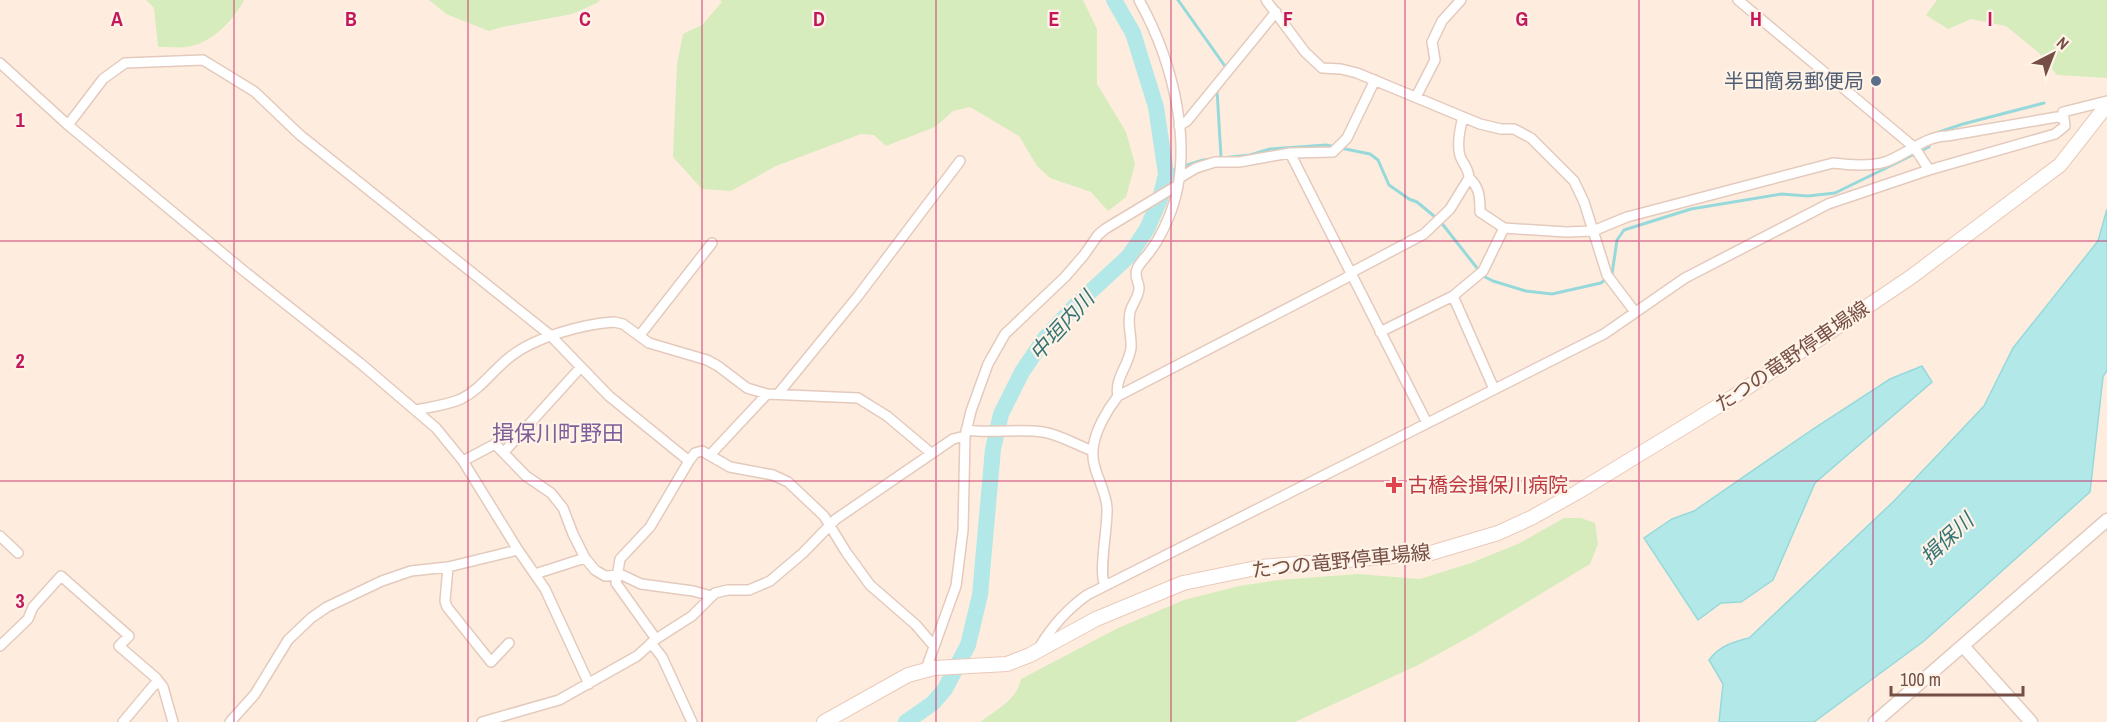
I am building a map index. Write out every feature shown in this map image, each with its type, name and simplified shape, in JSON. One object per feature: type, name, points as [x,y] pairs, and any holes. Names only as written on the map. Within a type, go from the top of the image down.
[{"type":"main road","name":"たつの竜野停車場線","points":[[824,722],[877,690],[908,675],[930,669],[1007,664],[1096,619],[1183,584],[1261,567],[1431,553],[1498,533],[1531,518],[1733,397],[1911,277],[2060,165],[2107,103]]},
{"type":"street","points":[[1118,396],[1118,382],[1130,353],[1128,328],[1130,312],[1138,293],[1137,268],[1149,253],[1169,219],[1178,183],[1179,126],[1176,106],[1161,47],[1139,0]]},
{"type":"street","points":[[1266,0],[1305,52],[1322,68],[1341,69],[1375,80],[1480,124],[1501,129],[1514,129],[1540,146],[1574,181],[1584,202],[1608,278],[1635,312]]},
{"type":"street","points":[[1416,97],[1435,60],[1432,42],[1442,21],[1461,0]]},
{"type":"street","points":[[1738,0],[1915,148],[1929,171]]},
{"type":"street","points":[[1179,126],[1187,121],[1276,12]]},
{"type":"street","points":[[68,125],[103,79],[125,63],[203,60],[255,92],[300,135],[550,335],[609,396],[689,461]]},
{"type":"street","points":[[0,63],[68,125],[436,428],[464,461],[535,574],[561,620],[589,684]]},
{"type":"street","points":[[930,669],[933,645],[952,601],[960,564],[970,411],[988,364],[1005,334],[1065,277],[1098,235],[1178,183],[1196,168],[1215,162],[1239,162],[1290,153],[1333,152],[1347,138],[1375,80]]},
{"type":"street","points":[[1038,650],[1049,631],[1068,609],[1087,595],[1604,334],[1685,278],[1828,204],[2055,134],[2064,126],[2063,112],[2107,103]]},
{"type":"street","points":[[1105,586],[1103,568],[1107,507],[1105,493],[1093,460],[1093,451],[1108,409],[1127,389],[1350,275],[1424,234],[1450,209],[1469,178],[1459,149],[1463,117]]},
{"type":"street","points":[[1469,178],[1478,191],[1480,212],[1504,228],[1566,232],[1593,231],[1627,217],[1833,163],[1852,166],[1884,163],[1936,136],[2056,117],[2064,119]]},
{"type":"street","points":[[1290,153],[1427,423]]},
{"type":"street","points":[[778,394],[858,296],[960,161]]},
{"type":"street","points":[[1380,332],[1453,296],[1481,273],[1504,228]]},
{"type":"street","points":[[640,336],[712,243]]},
{"type":"street","points":[[1453,296],[1494,388]]},
{"type":"street","points":[[416,410],[461,399],[475,390],[508,358],[536,341],[550,335],[614,322],[623,324],[650,343],[707,360],[747,388],[767,394],[858,398],[887,416],[931,453]]},
{"type":"street","points":[[504,452],[581,367]]},
{"type":"street","points":[[710,455],[767,394]]},
{"type":"street","points":[[482,722],[545,706],[637,656],[653,641],[692,616],[711,596],[728,590],[749,590],[770,581],[803,553],[830,524],[931,453],[967,432],[1019,430],[1055,436],[1093,451]]},
{"type":"street","points":[[464,461],[495,444],[526,476],[551,493],[563,508],[585,558],[595,570],[605,576],[622,575],[640,584],[693,591],[711,596]]},
{"type":"street","points":[[692,722],[662,657],[616,582],[620,559],[650,527],[695,453],[702,451],[730,467],[773,475],[788,482],[830,524],[846,552],[870,585],[916,626],[933,645]]},
{"type":"street","points":[[1875,722],[2107,520]]},
{"type":"street","points":[[0,536],[18,553]]},
{"type":"street","points":[[230,722],[255,693],[288,640],[311,618],[327,607],[382,581],[411,571],[448,567],[518,550]]},
{"type":"street","points":[[535,574],[585,558]]},
{"type":"street","points":[[448,567],[445,601],[447,607],[475,645],[491,662],[509,643]]},
{"type":"street","points":[[0,646],[28,619],[33,607],[61,576],[129,636],[119,646],[163,687],[173,722]]},
{"type":"street","points":[[1963,646],[2031,722]]},
{"type":"street","points":[[123,722],[154,685],[160,683]]},
{"type":"green space","points":[[146,0],[244,0],[228,23],[205,41],[187,47],[158,47],[154,8]]},
{"type":"green space","points":[[429,0],[600,0],[572,14],[489,31],[446,14]]},
{"type":"green space","points":[[720,0],[1083,0],[1097,29],[1097,84],[1126,132],[1135,164],[1126,197],[1108,211],[1091,192],[1050,178],[1037,166],[1019,136],[970,107],[953,111],[935,127],[886,146],[874,135],[861,134],[776,166],[731,191],[702,189],[673,157],[677,64],[683,34],[702,25],[722,2]]},
{"type":"green space","points":[[1937,0],[2107,0],[2107,78],[2057,75],[2039,53],[2006,26],[1971,19],[1948,29],[1926,15]]},
{"type":"green space","points":[[1564,518],[1581,518],[1595,523],[1598,544],[1590,564],[1473,635],[1418,665],[1295,722],[980,722],[1010,699],[1021,679],[1118,628],[1184,600],[1239,586],[1278,580],[1358,574],[1420,579],[1471,563],[1520,543]]},
{"type":"water","name":"揖保川","points":[[2107,209],[2107,370],[2103,377],[2090,492],[1924,641],[1814,722],[1719,722],[1723,684],[1709,660],[1722,648],[1749,638],[1894,501],[1984,406],[2013,348],[2098,241]]},
{"type":"water","points":[[1922,366],[1932,382],[1815,483],[1773,580],[1741,602],[1721,603],[1698,620],[1644,538],[1672,519],[1694,511],[1890,379]]},
{"type":"waterway","name":"中垣内川","points":[[906,722],[933,703],[945,689],[968,645],[980,595],[993,449],[1001,414],[1022,372],[1045,338],[1076,305],[1129,256],[1147,229],[1160,199],[1166,174],[1156,107],[1133,33],[1114,0]]},
{"type":"waterway","points":[[1178,0],[1227,69]]},
{"type":"waterway","points":[[1217,90],[1221,157]]},
{"type":"waterway","points":[[1936,133],[2044,103]]},
{"type":"waterway","points":[[1184,166],[1203,160],[1250,155],[1270,149],[1326,145],[1370,154],[1378,160],[1389,185],[1417,202],[1440,221],[1485,277],[1526,291],[1552,294],[1601,283],[1612,274],[1617,240],[1624,230],[1691,209],[1781,194],[1808,196],[1835,193],[1929,147],[1929,143]]},
{"type":"waterway","points":[[1166,174],[1178,168]]},
{"type":"place","name":"半田簡易郵便局","points":[[1876,81]]},
{"type":"place","name":"古橋会揖保川病院","points":[[1394,485]]},
{"type":"district","name":"揖保川町野田","points":[[558,433]]}]
